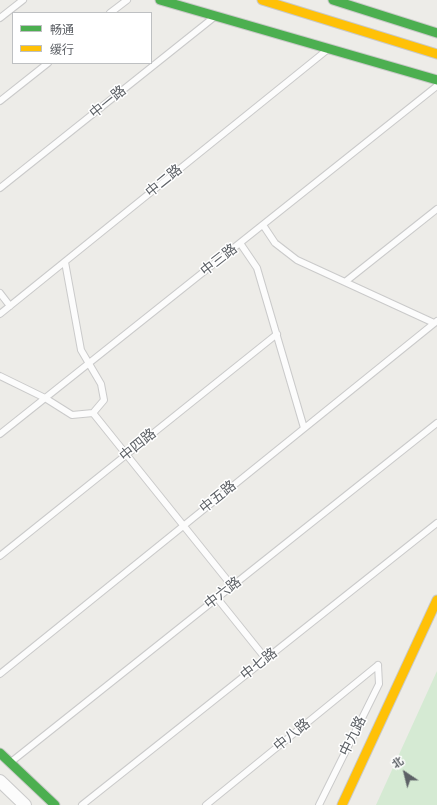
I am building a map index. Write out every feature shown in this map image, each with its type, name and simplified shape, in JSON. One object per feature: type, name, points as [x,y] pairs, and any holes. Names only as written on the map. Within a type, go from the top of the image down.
[{"type":"street","points":[[160,0],[437,80]]},
{"type":"street","points":[[262,0],[437,54]]},
{"type":"street","points":[[332,0],[437,32]]},
{"type":"street","points":[[342,805],[437,600]]},
{"type":"street","points":[[0,753],[55,805]]},
{"type":"street","points":[[0,781],[25,805]]},
{"type":"lane","points":[[0,18],[23,0]]},
{"type":"lane","points":[[111,12],[127,0]]},
{"type":"lane","name":"中一路","points":[[0,188],[215,16]]},
{"type":"lane","name":"中二路","points":[[0,314],[328,49]]},
{"type":"lane","points":[[0,101],[47,64]]},
{"type":"lane","name":"中三路","points":[[0,434],[437,86]]},
{"type":"lane","points":[[345,282],[437,209]]},
{"type":"lane","points":[[263,225],[275,243],[297,260],[436,322]]},
{"type":"lane","points":[[240,243],[257,268],[304,428]]},
{"type":"lane","points":[[0,376],[45,398],[72,415],[93,413],[104,400],[101,384],[80,350],[65,262]]},
{"type":"lane","points":[[0,293],[10,306]]},
{"type":"lane","name":"中五路","points":[[0,674],[436,322]]},
{"type":"lane","name":"中四路","points":[[0,556],[277,334]]},
{"type":"lane","points":[[93,413],[232,586]]},
{"type":"lane","name":"中六路","points":[[10,763],[437,423]]},
{"type":"lane","name":"中七路","points":[[82,805],[437,523]]},
{"type":"lane","points":[[217,598],[266,659]]},
{"type":"lane","name":"中八路","points":[[206,805],[378,665]]},
{"type":"lane","name":"中九路","points":[[319,805],[379,684],[378,665]]},
{"type":"green space","points":[[437,671],[437,805],[376,805]]},
{"type":"traffic: fast","points":[[160,0],[437,80]]},
{"type":"traffic: fast","points":[[333,0],[437,33]]},
{"type":"traffic: fast","points":[[0,753],[55,805]]},
{"type":"traffic: slow","points":[[262,0],[437,54]]},
{"type":"traffic: slow","points":[[342,805],[437,600]]}]
